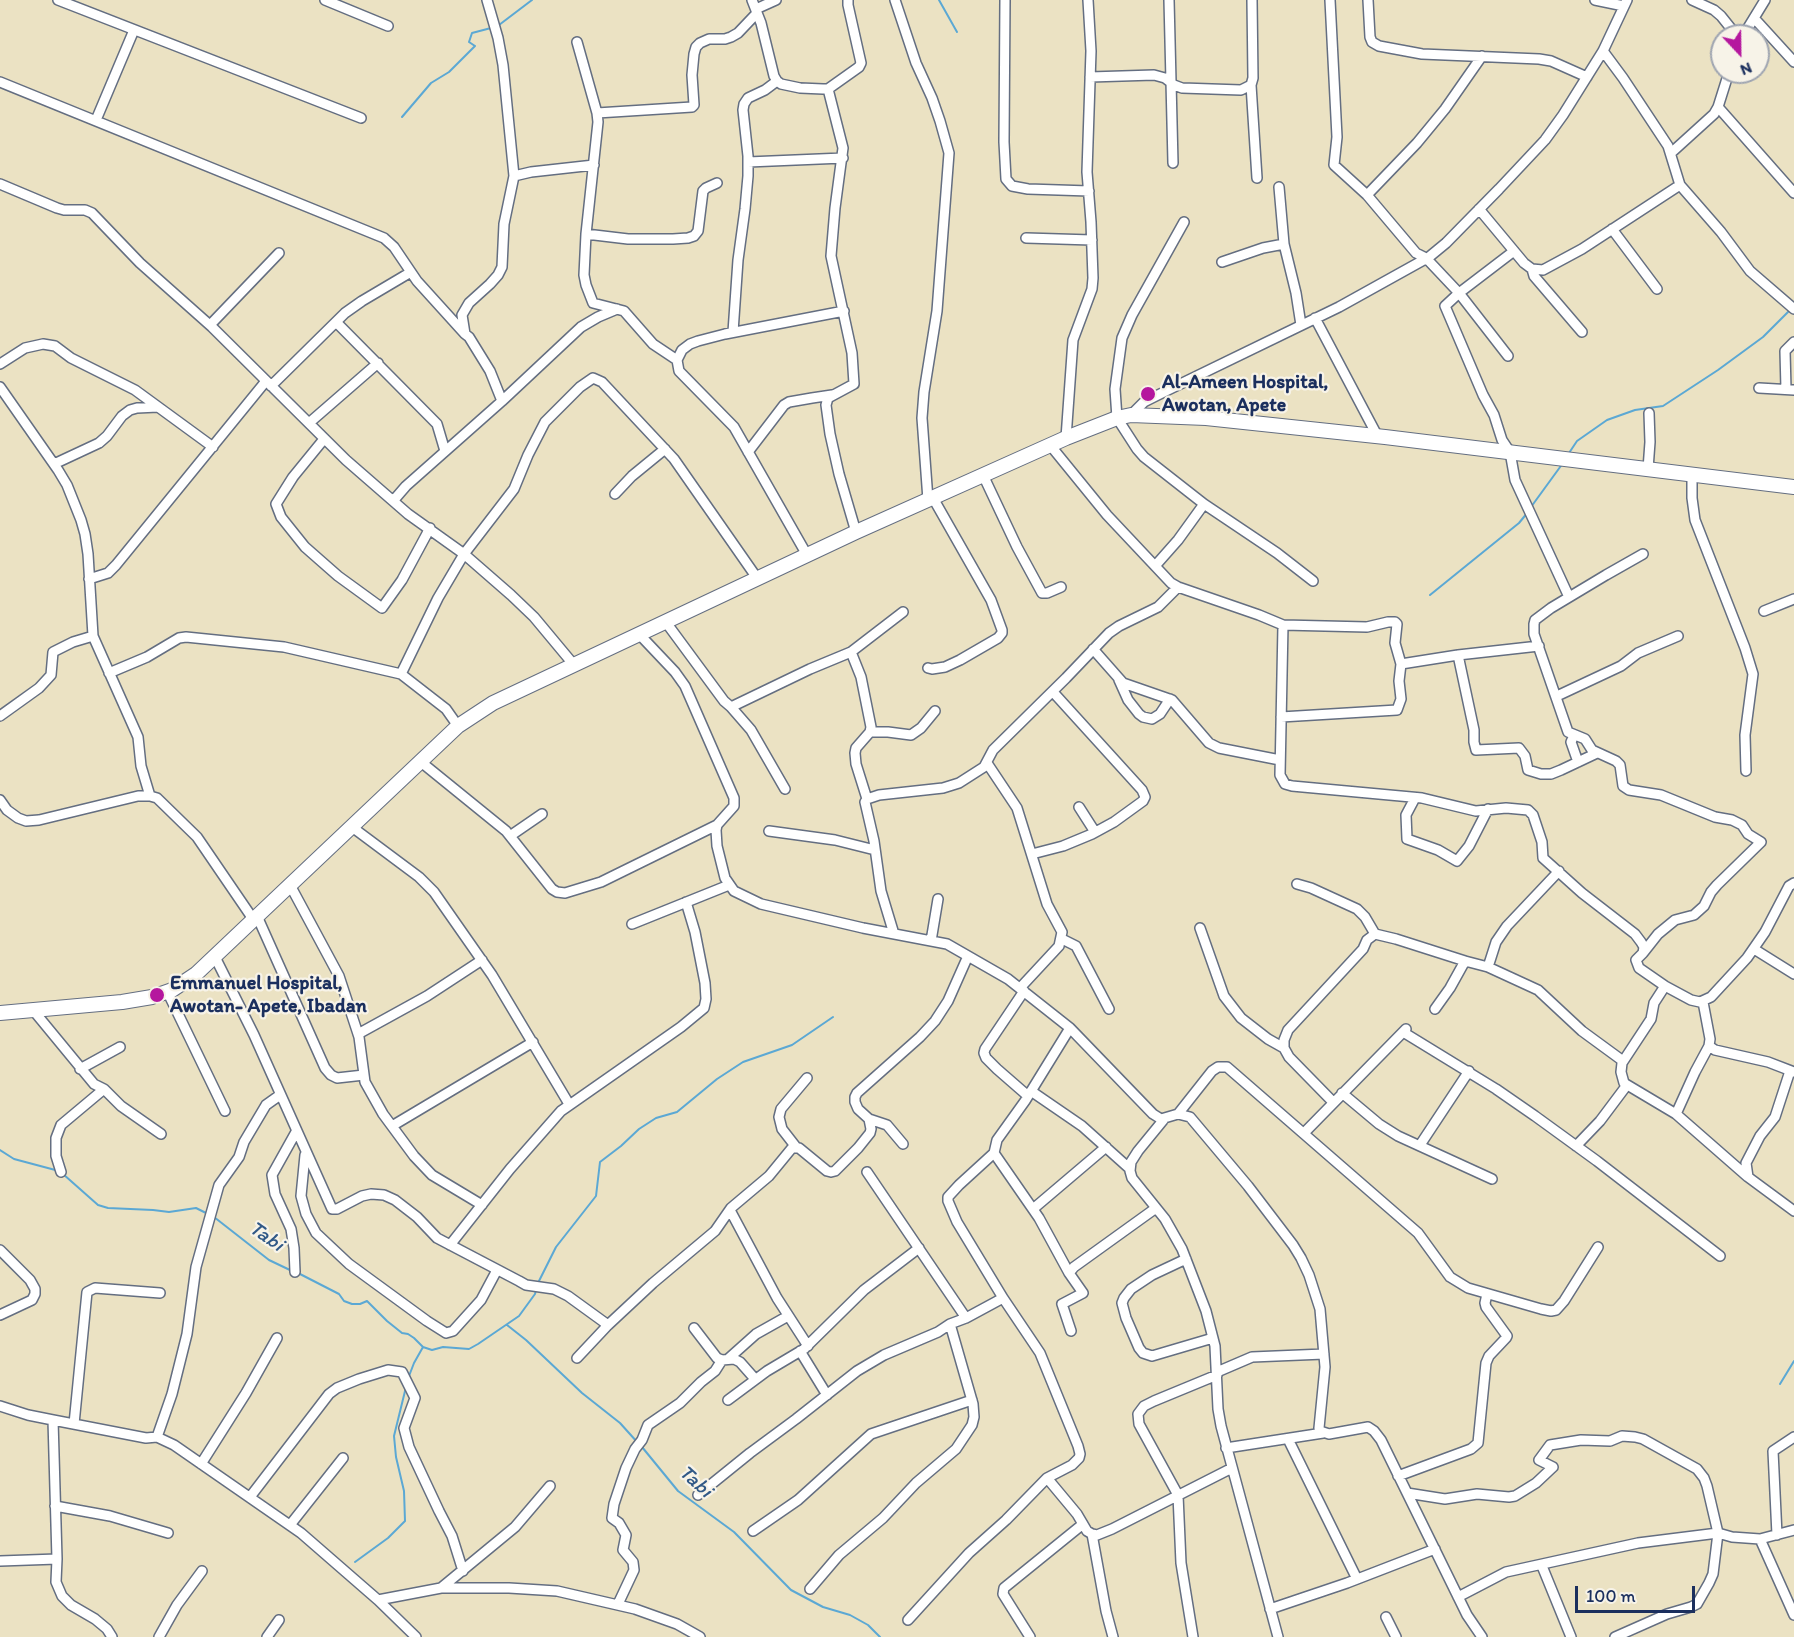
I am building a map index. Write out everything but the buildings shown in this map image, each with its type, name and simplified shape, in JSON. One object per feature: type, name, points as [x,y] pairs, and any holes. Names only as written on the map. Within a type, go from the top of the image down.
[{"type":"main road","points":[[0,1013],[122,1002],[152,997],[167,991],[196,974],[458,726],[493,703],[856,532],[1066,438],[1117,418],[1131,415],[1206,418],[1378,436],[1794,487]]},
{"type":"street","points":[[58,0],[361,118]]},
{"type":"street","points":[[325,0],[388,26]]},
{"type":"street","points":[[465,334],[462,315],[467,306],[490,284],[502,267],[506,216],[514,176],[502,65],[487,0]]},
{"type":"street","points":[[597,113],[692,107],[694,105],[692,75],[696,47],[709,39],[725,39],[738,33],[755,7],[776,0]]},
{"type":"street","points":[[755,7],[777,81],[800,88],[828,88],[859,67],[861,63],[848,0]]},
{"type":"street","points":[[895,0],[916,63],[932,98],[949,153],[937,311],[922,418],[931,499],[991,600],[1002,630],[998,638],[960,660],[945,666],[928,668]]},
{"type":"street","points":[[1005,0],[1006,178],[1012,186],[1028,189],[1089,191]]},
{"type":"street","points":[[1066,438],[1072,340],[1092,289],[1087,135],[1090,77],[1088,0]]},
{"type":"street","points":[[1169,0],[1173,163]]},
{"type":"street","points":[[1252,0],[1253,78],[1251,84],[1257,178]]},
{"type":"street","points":[[1330,0],[1337,137],[1334,162],[1367,195],[1416,253],[1426,258],[1459,293],[1508,356]]},
{"type":"street","points":[[1368,0],[1370,37],[1372,42],[1379,46],[1422,54],[1539,59],[1551,61],[1587,77]]},
{"type":"street","points":[[1131,415],[1144,402],[1315,318],[1426,258],[1446,243],[1545,140],[1603,51],[1625,3],[1595,0]]},
{"type":"street","points":[[1692,0],[1714,10],[1728,24]]},
{"type":"street","points":[[1750,24],[1765,0]]},
{"type":"street","points":[[1754,18],[1794,62]]},
{"type":"street","points":[[96,120],[134,30]]},
{"type":"street","points":[[578,42],[597,113],[597,136],[586,234],[584,275],[589,296],[597,305],[624,311],[629,315],[653,344],[677,360],[680,370],[734,427],[807,555]]},
{"type":"street","points":[[1603,51],[1630,88],[1671,153],[1680,184],[1721,232],[1750,271],[1794,309]]},
{"type":"street","points":[[1367,195],[1417,143],[1450,102],[1482,56]]},
{"type":"street","points":[[1090,77],[1154,75],[1182,88],[1241,90],[1251,84]]},
{"type":"street","points":[[0,81],[384,238],[469,337],[490,371],[502,401]]},
{"type":"street","points":[[733,332],[748,162],[744,104],[748,98],[777,81]]},
{"type":"street","points":[[1671,153],[1714,114],[1725,84]]},
{"type":"street","points":[[828,88],[842,136],[843,158],[835,208],[831,256],[852,353],[854,384],[826,401],[830,434],[839,474],[856,532]]},
{"type":"street","points":[[1718,107],[1794,193]]},
{"type":"street","points":[[748,162],[843,158]]},
{"type":"street","points":[[514,176],[594,165]]},
{"type":"street","points":[[586,234],[628,239],[674,239],[694,236],[698,231],[703,191],[717,183]]},
{"type":"street","points":[[0,184],[57,208],[85,210],[92,213],[140,263],[210,325],[324,439],[408,514],[464,554],[511,595],[574,665]]},
{"type":"street","points":[[1479,210],[1524,263],[1532,269],[1543,270],[1612,229],[1680,184]]},
{"type":"street","points":[[1279,187],[1284,244],[1301,325]]},
{"type":"street","points":[[1184,222],[1132,315],[1122,338],[1115,389],[1117,418],[1144,457],[1204,504],[1313,581]]},
{"type":"street","points":[[1612,229],[1657,289]]},
{"type":"street","points":[[1026,238],[1092,240]]},
{"type":"street","points":[[1222,262],[1263,248],[1284,244]]},
{"type":"street","points":[[1514,251],[1445,306],[1483,395],[1494,415],[1502,440],[1510,452],[1515,480],[1569,597]]},
{"type":"street","points":[[210,325],[279,253]]},
{"type":"street","points":[[1532,269],[1534,276],[1582,332]]},
{"type":"street","points":[[89,579],[108,573],[116,566],[213,447],[269,384],[336,321],[362,301],[411,272]]},
{"type":"street","points":[[393,501],[406,486],[581,327],[617,309]]},
{"type":"street","points":[[677,360],[682,350],[690,344],[733,332],[844,311]]},
{"type":"street","points":[[1315,318],[1378,436]]},
{"type":"street","points":[[336,321],[437,424],[445,451]]},
{"type":"street","points":[[1759,388],[1790,389],[1785,351],[1794,342]]},
{"type":"street","points":[[0,363],[25,348],[43,344],[54,346],[71,358],[135,390],[213,447]]},
{"type":"street","points":[[309,423],[378,363]]},
{"type":"street","points":[[401,674],[438,598],[464,554],[514,489],[545,422],[580,387],[596,378],[674,459],[757,578]]},
{"type":"street","points":[[0,387],[67,485],[83,527],[93,636],[138,737],[141,766],[150,796]]},
{"type":"street","points":[[748,452],[784,405],[789,402],[834,395]]},
{"type":"street","points":[[54,464],[99,443],[130,410],[158,407]]},
{"type":"street","points":[[1648,469],[1649,413]]},
{"type":"street","points":[[324,439],[293,477],[276,504],[281,517],[305,547],[338,576],[382,608],[406,572],[430,528]]},
{"type":"street","points":[[1050,445],[1107,515],[1171,583],[1178,587],[1284,625],[1367,627],[1395,622],[1397,624],[1395,643],[1401,664],[1399,681],[1401,699],[1397,710],[1281,717]]},
{"type":"street","points":[[615,494],[632,476],[665,449]]},
{"type":"street","points":[[983,475],[1017,547],[1042,592],[1047,593],[1061,587]]},
{"type":"street","points":[[1692,475],[1695,520],[1753,674],[1745,735],[1746,771]]},
{"type":"street","points":[[1155,566],[1178,540],[1204,504]]},
{"type":"street","points":[[1643,554],[1569,597],[1535,620],[1534,634],[1568,732],[1585,739],[1590,748],[1597,753],[1616,761],[1622,769],[1623,786],[1629,790],[1661,795],[1715,817],[1732,820],[1742,825],[1748,834],[1761,842],[1717,885],[1704,906],[1694,915],[1675,920],[1658,934],[1636,960],[1639,968],[1665,986],[1691,1000],[1702,1002],[1711,997],[1754,949],[1789,886],[1794,883]]},
{"type":"street","points":[[867,799],[879,795],[944,788],[959,783],[987,763],[993,750],[1109,633],[1158,607],[1178,587]]},
{"type":"street","points":[[1764,611],[1794,599]]},
{"type":"street","points":[[731,707],[851,652],[903,612]]},
{"type":"street","points":[[665,621],[724,701],[747,724],[785,789]]},
{"type":"street","points":[[1284,625],[1280,775],[1285,784],[1415,798],[1476,811],[1506,808],[1528,810],[1533,815],[1542,842],[1543,858],[1582,893],[1635,934],[1644,947],[1643,953]]},
{"type":"street","points":[[421,762],[496,822],[557,892],[565,893],[601,882],[717,825],[734,806],[729,784],[685,686],[639,634]]},
{"type":"street","points":[[0,716],[39,688],[51,675],[53,652],[73,642],[93,636]]},
{"type":"street","points":[[1557,696],[1621,666],[1638,653],[1678,636]]},
{"type":"street","points":[[109,673],[147,657],[179,638],[284,647],[401,674],[446,709],[458,726]]},
{"type":"street","points":[[1401,664],[1539,646]]},
{"type":"street","points":[[1094,650],[1119,680],[1128,700],[1143,717],[1152,719],[1160,714],[1170,699]]},
{"type":"street","points":[[851,652],[861,677],[871,727],[870,732],[856,748],[856,764],[867,799],[881,891],[894,934]]},
{"type":"street","points":[[1458,655],[1476,750],[1519,748],[1526,756],[1528,770],[1541,774],[1551,774],[1597,753]]},
{"type":"street","points":[[1119,680],[1170,699],[1209,743],[1219,748],[1280,760]]},
{"type":"street","points":[[1032,854],[1063,846],[1095,832],[1143,801],[1145,797],[1053,692]]},
{"type":"street","points":[[870,732],[911,735],[921,729],[935,711]]},
{"type":"street","points":[[1574,735],[1571,742],[1578,762]]},
{"type":"street","points":[[987,763],[1017,808],[1047,904],[1062,932],[1062,939],[1059,946],[1022,989],[984,1053],[991,1064],[1030,1094],[1064,1112],[1131,1169]]},
{"type":"street","points":[[0,800],[7,810],[26,821],[39,820],[138,796],[157,798],[197,837],[255,917],[325,1068],[337,1078],[364,1075]]},
{"type":"street","points":[[1415,798],[1406,815],[1407,839],[1438,850],[1457,861],[1469,846],[1488,809]]},
{"type":"street","points":[[1079,807],[1095,832]]},
{"type":"street","points":[[510,836],[542,814]]},
{"type":"street","points":[[717,825],[717,846],[725,878],[734,891],[741,896],[761,904],[947,944],[1008,979],[1070,1028],[1158,1118],[1178,1114],[1212,1071],[1218,1067],[1227,1067],[1418,1233],[1450,1277],[1468,1288],[1540,1309],[1556,1310],[1598,1246]]},
{"type":"street","points":[[352,827],[419,877],[434,892],[482,960],[569,1104]]},
{"type":"street","points":[[769,831],[835,840],[875,850]]},
{"type":"street","points":[[1488,967],[1496,942],[1507,926],[1559,871]]},
{"type":"street","points":[[1297,884],[1357,909],[1365,917],[1375,934],[1488,967],[1538,990],[1582,1030],[1623,1062]]},
{"type":"street","points":[[290,885],[339,976],[358,1035],[368,1088],[414,1156],[432,1175],[482,1205]]},
{"type":"street","points":[[632,924],[729,885]]},
{"type":"street","points":[[931,941],[938,899]]},
{"type":"street","points":[[450,1245],[551,1121],[569,1104],[681,1027],[704,1008],[705,983],[695,932],[686,902]]},
{"type":"street","points":[[1200,928],[1224,996],[1241,1018],[1284,1048]]},
{"type":"street","points":[[1333,1102],[1289,1057],[1284,1048],[1284,1040],[1288,1030],[1363,949],[1367,940],[1375,934]]},
{"type":"street","points":[[1062,939],[1076,946],[1109,1009]]},
{"type":"street","points":[[1754,949],[1794,974]]},
{"type":"street","points":[[214,955],[254,1035],[332,1209],[337,1209],[362,1196],[384,1195],[395,1200],[417,1217],[433,1234],[450,1245],[526,1285],[554,1289],[568,1296],[608,1325]]},
{"type":"street","points":[[903,1144],[887,1125],[869,1119],[858,1109],[855,1097],[935,1021],[948,1001],[968,956]]},
{"type":"street","points":[[358,1035],[427,996],[482,960]]},
{"type":"street","points":[[1435,1009],[1465,961]]},
{"type":"street","points":[[1665,986],[1654,1003],[1651,1019],[1623,1062],[1622,1078],[1627,1085],[1676,1114],[1748,1177],[1794,1211]]},
{"type":"street","points":[[167,991],[225,1111]]},
{"type":"street","points":[[1676,1114],[1709,1046],[1710,1039],[1702,1002]]},
{"type":"street","points":[[33,1010],[94,1084],[104,1089],[121,1106],[161,1134]]},
{"type":"street","points":[[908,1620],[969,1553],[1006,1520],[1047,1478],[1072,1465],[1079,1458],[1078,1446],[1040,1353],[1003,1298],[957,1222],[948,1201],[948,1197],[959,1185],[994,1153],[997,1140],[1030,1094],[1070,1028]]},
{"type":"street","points":[[1304,1133],[1405,1029],[1496,1089],[1576,1146],[1720,1256]]},
{"type":"street","points":[[392,1126],[533,1042]]},
{"type":"street","points":[[1709,1046],[1715,1050],[1768,1062],[1792,1072],[1775,1117],[1760,1136],[1746,1163],[1748,1177]]},
{"type":"street","points":[[80,1069],[120,1047]]},
{"type":"street","points":[[1420,1145],[1468,1071]]},
{"type":"street","points":[[807,1078],[781,1109],[780,1124],[796,1147],[806,1152],[827,1171],[836,1171],[870,1134],[872,1129],[869,1119]]},
{"type":"street","points":[[1576,1146],[1604,1116],[1627,1085]]},
{"type":"street","points":[[61,1172],[56,1156],[56,1138],[61,1125],[104,1089]]},
{"type":"street","points":[[1342,1093],[1379,1124],[1398,1136],[1492,1179]]},
{"type":"street","points":[[158,1437],[172,1394],[187,1334],[196,1267],[219,1185],[239,1157],[244,1142],[266,1105],[280,1095]]},
{"type":"street","points":[[1178,1114],[1190,1118],[1248,1186],[1293,1245],[1309,1275],[1320,1309],[1324,1354],[1325,1367],[1319,1428],[1323,1433]]},
{"type":"street","points":[[1165,1118],[1131,1162],[1132,1178],[1165,1219],[1186,1259],[1206,1311],[1214,1338],[1218,1409],[1226,1448],[1278,1637]]},
{"type":"street","points":[[295,1272],[291,1229],[275,1194],[272,1175],[296,1132]]},
{"type":"street","points":[[577,1358],[653,1283],[710,1236],[730,1210],[769,1176],[792,1148],[796,1147]]},
{"type":"street","points":[[1034,1209],[1106,1147]]},
{"type":"street","points":[[305,1153],[301,1196],[306,1214],[316,1233],[349,1264],[446,1333],[453,1330],[481,1300],[496,1270]]},
{"type":"street","points":[[994,1153],[1034,1209],[1069,1273],[1083,1293],[1062,1304],[1071,1331]]},
{"type":"street","points":[[867,1172],[966,1318]]},
{"type":"street","points":[[1069,1273],[1074,1267],[1156,1208]]},
{"type":"street","points":[[730,1210],[788,1316],[827,1395]]},
{"type":"street","points":[[728,1400],[754,1379],[804,1348],[864,1290],[919,1248]]},
{"type":"street","points":[[0,1250],[30,1280],[35,1289],[32,1300],[0,1315]]},
{"type":"street","points":[[1186,1259],[1152,1275],[1131,1289],[1122,1303],[1126,1318],[1139,1348],[1143,1353],[1152,1356],[1214,1338]]},
{"type":"street","points":[[74,1424],[87,1292],[95,1288],[160,1293]]},
{"type":"street","points":[[1398,1476],[1471,1449],[1478,1443],[1486,1363],[1489,1356],[1507,1336],[1486,1307],[1487,1293]]},
{"type":"street","points":[[698,1495],[873,1361],[938,1332],[1003,1298]]},
{"type":"street","points":[[618,1604],[634,1570],[633,1562],[623,1550],[626,1535],[619,1523],[612,1518],[614,1504],[626,1468],[648,1425],[680,1403],[725,1359],[756,1334],[788,1316]]},
{"type":"street","points":[[810,1589],[839,1555],[883,1518],[916,1483],[956,1449],[972,1425],[974,1417],[972,1400],[950,1324]]},
{"type":"street","points":[[694,1328],[713,1355],[740,1362],[754,1379]]},
{"type":"street","points":[[201,1464],[246,1393],[277,1338]]},
{"type":"street","points":[[1193,1637],[1181,1563],[1178,1495],[1139,1424],[1138,1414],[1144,1406],[1154,1401],[1252,1357],[1324,1354]]},
{"type":"street","points":[[250,1497],[329,1394],[359,1379],[388,1370],[402,1372],[415,1398],[404,1428],[409,1447],[452,1536],[463,1570]]},
{"type":"street","points":[[753,1531],[798,1500],[871,1434],[972,1400]]},
{"type":"street","points":[[0,1406],[53,1420],[146,1438],[158,1437],[174,1445],[301,1533],[378,1600],[416,1637]]},
{"type":"street","points":[[53,1420],[56,1582],[62,1596],[71,1605],[101,1624],[112,1637]]},
{"type":"street","points":[[1226,1448],[1368,1427],[1374,1431],[1382,1440],[1458,1597],[1482,1637]]},
{"type":"street","points":[[1407,1493],[1444,1499],[1477,1494],[1515,1496],[1536,1483],[1553,1467],[1539,1460],[1550,1444],[1581,1440],[1610,1442],[1622,1436],[1642,1439],[1697,1468],[1707,1486],[1718,1533],[1713,1574],[1697,1604],[1667,1614],[1615,1637]]},
{"type":"street","points":[[1777,1535],[1773,1451],[1794,1437]]},
{"type":"street","points":[[1288,1439],[1357,1579]]},
{"type":"street","points":[[290,1525],[343,1458]]},
{"type":"street","points":[[1092,1534],[1097,1535],[1112,1529],[1232,1468]]},
{"type":"street","points":[[1047,1478],[1092,1534],[1113,1637]]},
{"type":"street","points":[[441,1588],[515,1527],[550,1486]]},
{"type":"street","points":[[55,1506],[110,1516],[168,1533]]},
{"type":"street","points":[[1030,1637],[1003,1594],[1004,1588],[1083,1524]]},
{"type":"street","points":[[1458,1597],[1506,1572],[1542,1566],[1638,1543],[1718,1533],[1732,1537],[1760,1539],[1794,1530]]},
{"type":"street","points":[[1760,1539],[1794,1615]]},
{"type":"street","points":[[1270,1610],[1435,1549]]},
{"type":"street","points":[[0,1561],[57,1559]]},
{"type":"street","points":[[1542,1566],[1571,1637]]},
{"type":"street","points":[[159,1637],[177,1605],[202,1571]]},
{"type":"street","points":[[378,1600],[441,1588],[557,1591],[635,1608],[677,1624],[700,1637]]},
{"type":"street","points":[[1386,1617],[1396,1637]]},
{"type":"street","points":[[267,1637],[279,1620]]},
{"type":"waterway","points":[[499,25],[532,0]]},
{"type":"waterway","points":[[939,0],[957,32]]},
{"type":"waterway","points":[[402,117],[431,83],[449,72],[475,46],[469,42],[472,33],[491,28]]},
{"type":"waterway","points":[[1569,453],[1577,441],[1607,420],[1635,410],[1663,406],[1763,337],[1791,309]]},
{"type":"waterway","points":[[1531,507],[1563,463]]},
{"type":"waterway","points":[[1430,595],[1519,523],[1528,512]]},
{"type":"waterway","points":[[537,1285],[556,1247],[596,1196],[600,1162],[639,1129],[656,1118],[677,1112],[717,1079],[743,1062],[792,1045],[833,1017]]},
{"type":"waterway","name":"Tabi","points":[[0,1150],[14,1159],[59,1171]]},
{"type":"waterway","name":"Tabi","points":[[63,1174],[98,1205],[108,1208],[169,1212],[196,1208],[208,1214]]},
{"type":"waterway","name":"Tabi","points":[[214,1217],[269,1260],[292,1271]]},
{"type":"waterway","name":"Tabi","points":[[298,1273],[339,1294],[344,1301],[352,1304],[367,1301],[402,1333],[408,1334],[423,1347],[432,1350],[443,1347],[469,1349],[478,1344],[519,1316],[536,1290]]},
{"type":"waterway","name":"Tabi","points":[[507,1325],[582,1393],[620,1423],[638,1443]]},
{"type":"waterway","points":[[409,1376],[423,1347]]},
{"type":"waterway","points":[[1780,1384],[1794,1361]]},
{"type":"waterway","points":[[355,1562],[388,1538],[405,1521],[404,1491],[394,1436],[406,1387]]},
{"type":"waterway","name":"Tabi","points":[[642,1447],[678,1491],[734,1532],[791,1590],[823,1607],[850,1615],[868,1625],[880,1637]]},
{"type":"place","name":"Al-Ameen Hospital, Awotan, Apete","points":[[1148,394]]},
{"type":"place","name":"Emmanuel Hospital, Awotan- Apete, Ibadan","points":[[157,995]]}]
